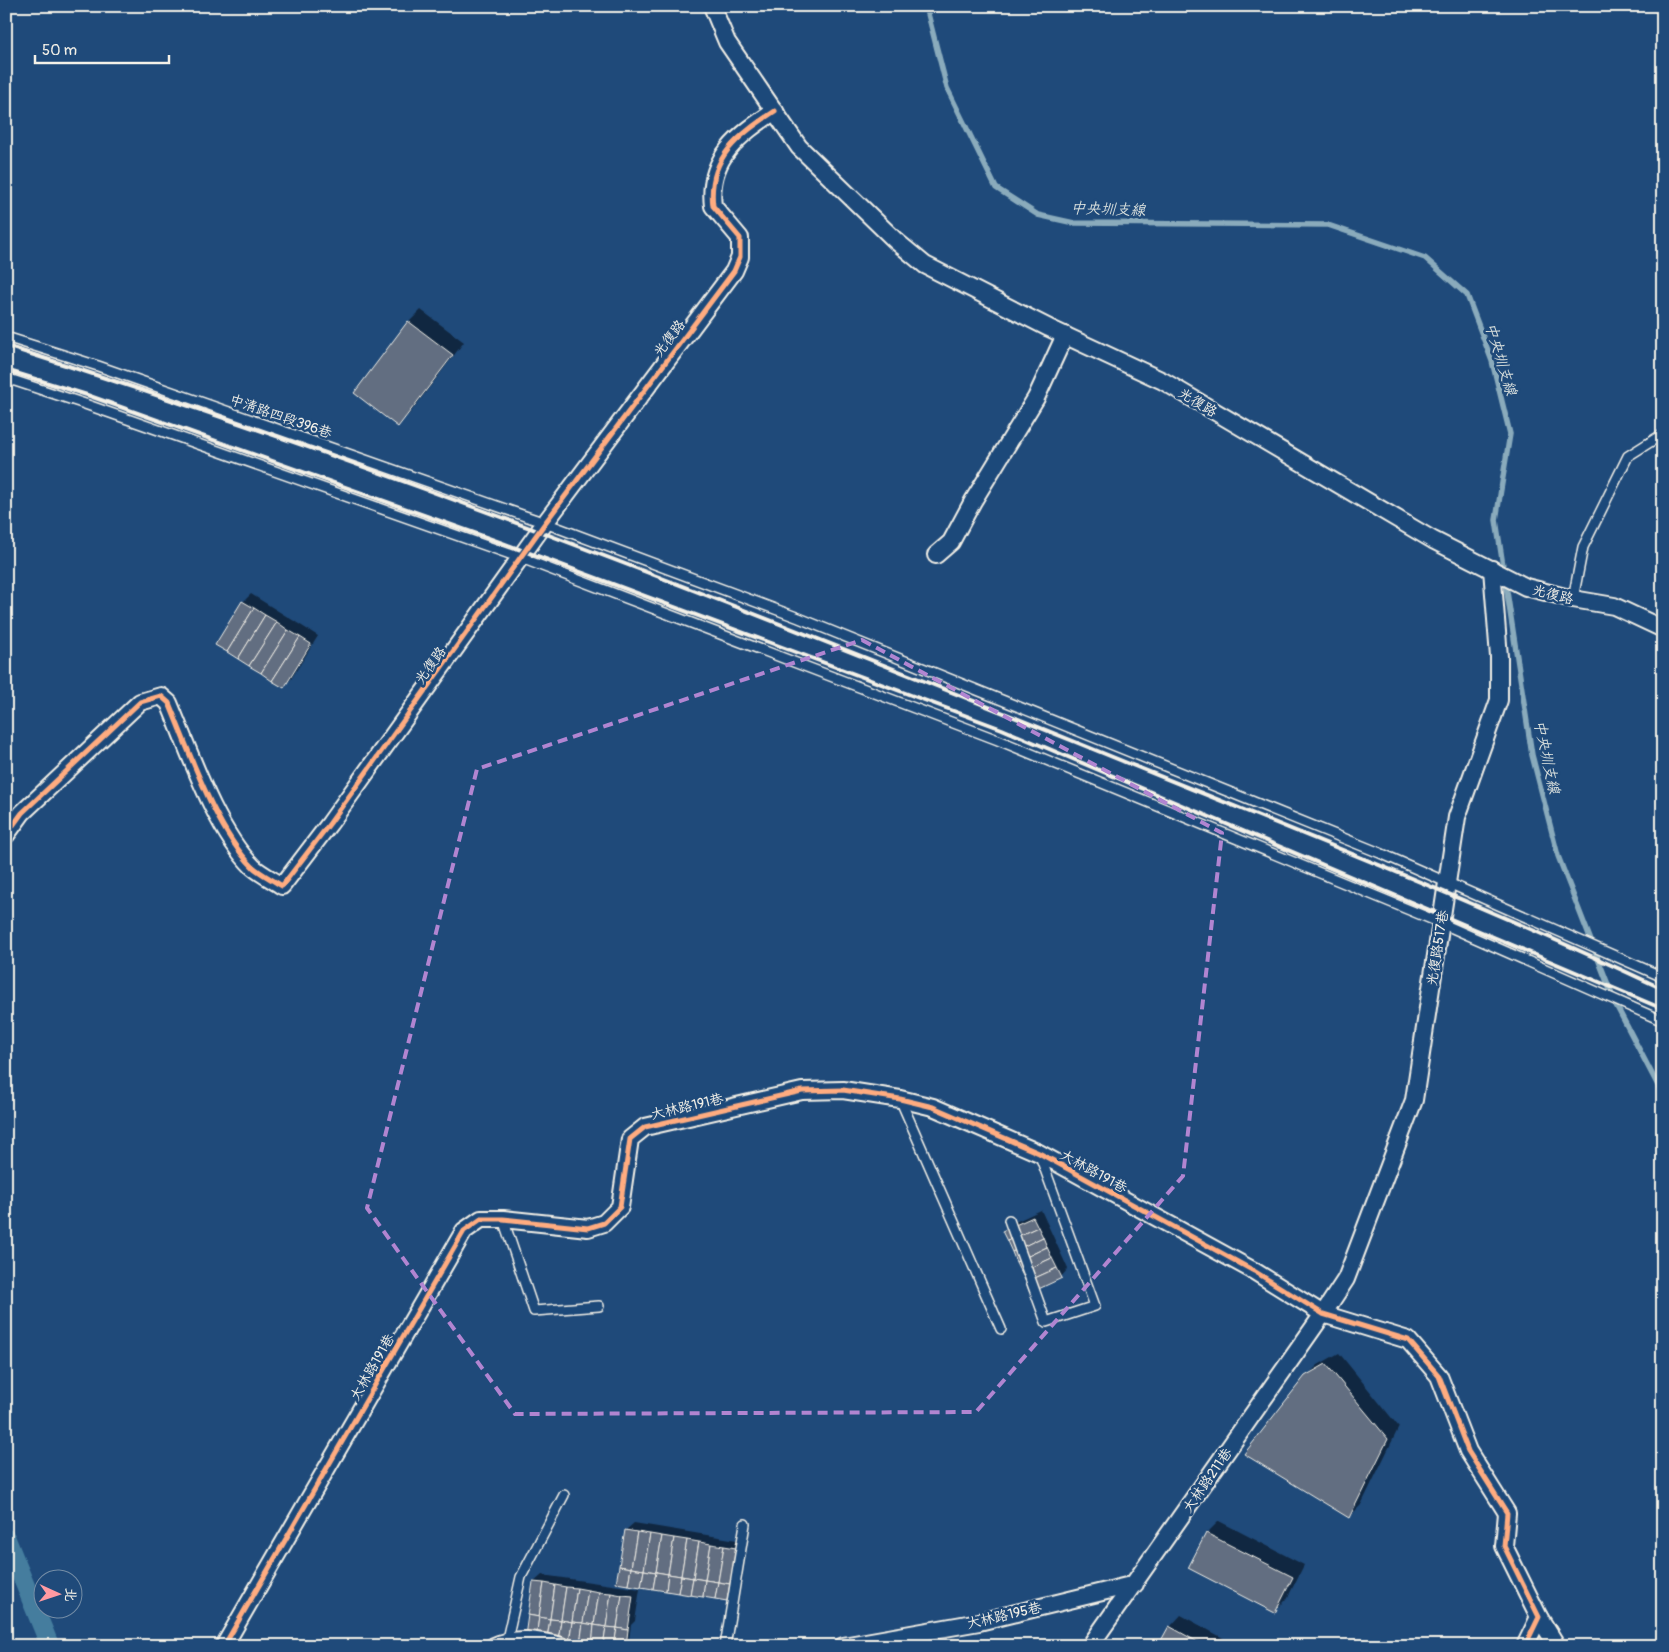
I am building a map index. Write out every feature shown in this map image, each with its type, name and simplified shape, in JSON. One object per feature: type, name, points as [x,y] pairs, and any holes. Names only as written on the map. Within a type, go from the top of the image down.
[{"type":"street","name":"光復路","points":[[712,6],[727,42],[799,146],[896,241],[925,265],[1065,335],[1163,381],[1433,540],[1526,587],[1573,599],[1614,606],[1663,629]]},
{"type":"street","name":"光復路","points":[[9,830],[140,702],[161,696],[169,703],[207,792],[232,840],[254,867],[282,886],[545,523],[734,271],[740,257],[740,238],[713,206],[713,179],[725,150],[735,143],[745,131],[775,111]]},
{"type":"street","points":[[936,555],[952,542],[973,500],[1036,398],[1065,335]]},
{"type":"street","name":"光復路517巷","points":[[1324,1314],[1346,1279],[1414,1100],[1457,817],[1499,700],[1499,657],[1492,570]]},
{"type":"street","name":"大林路191巷","points":[[224,1646],[464,1231],[481,1219],[503,1219],[588,1228],[604,1223],[620,1207],[630,1138],[644,1127],[802,1091],[843,1090],[900,1099],[933,1107],[1039,1153],[1254,1271],[1324,1314],[1408,1340],[1439,1376],[1468,1451],[1507,1513],[1504,1546],[1539,1617],[1557,1646]]},
{"type":"street","name":"大林路211巷","points":[[1090,1646],[1324,1314]]},
{"type":"street","name":"大林路195巷","points":[[842,1646],[979,1622],[1135,1584]]},
{"type":"street","points":[[1525,1646],[1539,1617]]},
{"type":"street","points":[[501,1642],[542,1641],[561,1646]]},
{"type":"lane","name":"中清路四段396巷","points":[[6,338],[98,366],[545,523],[799,618],[1032,711],[1447,882],[1663,977]]},
{"type":"lane","points":[[6,378],[521,558],[998,740],[1441,923],[1663,1021]]},
{"type":"lane","points":[[1573,599],[1583,547],[1628,456],[1663,434]]},
{"type":"lane","points":[[900,1099],[1001,1329]]},
{"type":"lane","points":[[1009,1220],[1046,1322],[1095,1306],[1039,1153]]},
{"type":"lane","points":[[503,1219],[534,1311],[599,1306]]},
{"type":"lane","points":[[501,1642],[521,1577],[564,1495]]},
{"type":"lane","points":[[725,1646],[746,1524]]},
{"type":"highlighted area","points":[[862,640],[1222,833],[1183,1176],[976,1412],[515,1414],[367,1208],[477,769]]},
{"type":"building","points":[[408,321],[453,355],[398,427],[354,393]]},
{"type":"building","points":[[242,601],[254,608],[227,652],[215,645]]},
{"type":"building","points":[[254,608],[265,615],[238,659],[227,652]]},
{"type":"building","points":[[265,615],[277,622],[249,666],[238,659]]},
{"type":"building","points":[[277,622],[288,630],[261,673],[249,666]]},
{"type":"building","points":[[288,630],[300,637],[272,681],[261,673]]},
{"type":"building","points":[[300,637],[311,644],[284,688],[272,681]]},
{"type":"building","points":[[1033,1217],[1038,1227],[1007,1241],[1002,1231]]},
{"type":"building","points":[[1038,1227],[1043,1237],[1012,1252],[1007,1241]]},
{"type":"building","points":[[1043,1237],[1047,1247],[1016,1262],[1012,1252]]},
{"type":"building","points":[[1047,1247],[1052,1258],[1021,1272],[1016,1262]]},
{"type":"building","points":[[1052,1258],[1057,1268],[1026,1282],[1021,1272]]},
{"type":"building","points":[[1057,1268],[1062,1278],[1030,1293],[1026,1282]]},
{"type":"building","points":[[1326,1364],[1388,1439],[1349,1518],[1244,1454],[1305,1376]]},
{"type":"building","points":[[625,1530],[637,1532],[631,1568],[619,1566]]},
{"type":"building","points":[[637,1532],[650,1534],[644,1570],[631,1568]]},
{"type":"building","points":[[1206,1533],[1293,1577],[1275,1613],[1188,1568]]},
{"type":"building","points":[[650,1534],[662,1536],[656,1572],[644,1570]]},
{"type":"building","points":[[662,1536],[674,1538],[668,1574],[656,1572]]},
{"type":"building","points":[[674,1538],[687,1540],[681,1576],[668,1574]]},
{"type":"building","points":[[687,1540],[699,1542],[693,1578],[681,1576]]},
{"type":"building","points":[[699,1542],[711,1544],[705,1580],[693,1578]]},
{"type":"building","points":[[711,1544],[724,1546],[718,1582],[705,1580]]},
{"type":"building","points":[[724,1546],[736,1548],[730,1584],[718,1582]]},
{"type":"building","points":[[619,1566],[631,1568],[628,1585],[616,1583]]},
{"type":"building","points":[[631,1568],[644,1570],[641,1587],[628,1585]]},
{"type":"building","points":[[644,1570],[656,1572],[653,1589],[641,1587]]},
{"type":"building","points":[[656,1572],[668,1574],[666,1591],[653,1589]]},
{"type":"building","points":[[668,1574],[681,1576],[678,1593],[666,1591]]},
{"type":"building","points":[[681,1576],[693,1578],[690,1595],[678,1593]]},
{"type":"building","points":[[693,1578],[705,1580],[703,1597],[690,1595]]},
{"type":"building","points":[[705,1580],[718,1582],[715,1599],[703,1597]]},
{"type":"building","points":[[533,1582],[544,1583],[539,1617],[528,1615]]},
{"type":"building","points":[[718,1582],[730,1584],[727,1601],[715,1599]]},
{"type":"building","points":[[544,1583],[555,1585],[550,1619],[539,1617]]},
{"type":"building","points":[[555,1585],[566,1587],[561,1620],[550,1619]]},
{"type":"building","points":[[566,1587],[577,1588],[572,1622],[561,1620]]},
{"type":"building","points":[[577,1588],[588,1590],[583,1623],[572,1622]]},
{"type":"building","points":[[588,1590],[599,1592],[594,1625],[583,1623]]},
{"type":"building","points":[[599,1592],[611,1593],[606,1627],[594,1625]]},
{"type":"building","points":[[611,1593],[622,1595],[617,1628],[606,1627]]},
{"type":"building","points":[[622,1595],[633,1596],[628,1630],[617,1628]]},
{"type":"building","points":[[528,1615],[539,1617],[536,1638],[525,1636]]},
{"type":"building","points":[[539,1617],[550,1619],[547,1639],[536,1638]]},
{"type":"building","points":[[550,1619],[561,1620],[558,1641],[547,1639]]},
{"type":"building","points":[[561,1620],[572,1622],[569,1643],[558,1641]]},
{"type":"building","points":[[572,1622],[583,1623],[580,1644],[569,1643]]},
{"type":"building","points":[[583,1623],[594,1625],[592,1646],[580,1644]]},
{"type":"building","points":[[594,1625],[606,1627],[603,1646],[592,1646]]},
{"type":"building","points":[[1169,1626],[1205,1646],[1158,1646]]},
{"type":"building","points":[[606,1627],[617,1628],[614,1646],[603,1646]]},
{"type":"building","points":[[617,1628],[628,1630],[626,1646],[614,1646]]},
{"type":"waterway","name":"中央圳支線","points":[[926,6],[947,88],[996,188],[1038,215],[1074,223],[1328,225],[1425,258],[1467,295],[1492,361],[1510,434],[1496,520],[1532,755],[1558,856],[1616,1005],[1663,1095]]},
{"type":"waterway","points":[[6,1538],[50,1646]]},
{"type":"railway","points":[[6,346],[277,436],[412,484],[680,585],[1372,862],[1519,924],[1663,989]]},
{"type":"railway","points":[[6,370],[87,395],[505,544],[1002,729],[1663,1009]]},
{"type":"cycle path","points":[[6,835],[22,813],[140,702],[161,696],[169,703],[215,812],[239,851],[253,867],[282,886],[330,823],[545,523],[734,271],[740,257],[740,238],[713,206],[712,189],[715,174],[720,161],[738,139],[775,111]]},
{"type":"cycle path","points":[[224,1646],[464,1231],[481,1219],[503,1219],[588,1228],[604,1223],[620,1207],[630,1139],[645,1127],[802,1091],[843,1090],[900,1099],[933,1107],[1039,1153],[1254,1271],[1323,1314],[1408,1340],[1439,1376],[1468,1451],[1507,1513],[1504,1546],[1539,1617],[1525,1646]]}]
